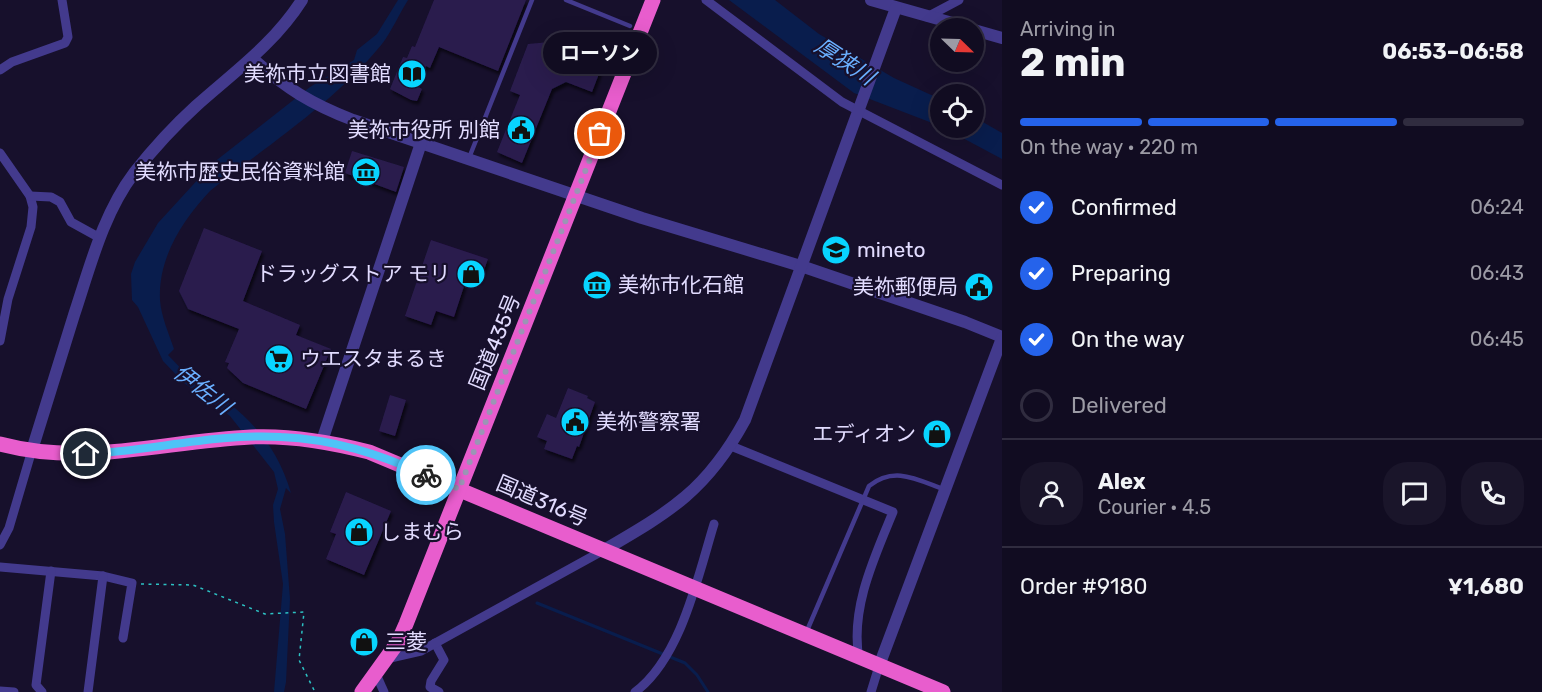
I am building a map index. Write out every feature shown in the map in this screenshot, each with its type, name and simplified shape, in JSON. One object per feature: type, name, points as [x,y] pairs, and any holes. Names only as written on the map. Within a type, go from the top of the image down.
[{"type":"highway","name":"国道435号","points":[[362,692],[398,642],[652,0]]},
{"type":"highway","name":"国道316号","points":[[0,444],[58,454],[118,453],[219,440],[279,436],[322,441],[369,452],[859,659],[943,692]]},
{"type":"street","points":[[0,70],[12,62],[65,44],[68,37],[62,0]]},
{"type":"street","points":[[0,545],[9,528],[100,237],[113,207],[150,154],[196,106],[253,58],[276,35],[302,0]]},
{"type":"street","points":[[706,0],[824,89],[1002,185]]},
{"type":"street","points":[[871,0],[899,5],[931,18]]},
{"type":"street","points":[[927,17],[959,0]]},
{"type":"street","points":[[386,659],[422,651],[604,550],[686,499],[714,470],[731,446],[752,404],[899,5]]},
{"type":"street","points":[[984,33],[1002,38]]},
{"type":"street","points":[[253,58],[287,89],[324,109],[642,218],[804,267],[965,322],[1002,337],[947,491],[879,666],[872,692]]},
{"type":"street","points":[[322,441],[421,143]]},
{"type":"street","points":[[0,153],[30,196],[33,207],[32,226],[8,299],[0,341]]},
{"type":"street","points":[[30,196],[51,197],[60,202],[71,222],[100,237]]},
{"type":"street","points":[[731,446],[893,512],[867,577],[856,640],[859,659]]},
{"type":"street","points":[[635,692],[663,660],[695,588],[714,524]]},
{"type":"street","points":[[0,567],[103,576],[132,584],[123,638]]},
{"type":"street","points":[[42,692],[36,685],[51,571]]},
{"type":"street","points":[[88,692],[103,576]]},
{"type":"street","points":[[435,644],[444,660],[431,681],[430,687],[439,692]]},
{"type":"street","points":[[376,674],[384,692]]},
{"type":"street","points":[[0,691],[14,692]]},
{"type":"lane","points":[[469,158],[532,0]]},
{"type":"lane","points":[[566,0],[630,26]]},
{"type":"lane","points":[[805,636],[869,486],[879,478],[893,474],[947,491]]},
{"type":"path","points":[[132,584],[193,585],[265,614],[304,612],[299,660],[315,692]]},
{"type":"water","name":"伊佐川","points":[[398,0],[408,0],[389,34],[363,65],[322,104],[210,191],[190,215],[174,241],[160,284],[161,306],[174,349],[168,355],[194,382],[199,381],[215,392],[255,428],[276,457],[291,493],[286,488],[280,509],[285,534],[290,599],[286,682],[284,692],[274,692],[283,584],[274,522],[273,505],[278,489],[274,472],[230,416],[184,383],[163,361],[138,307],[132,300],[131,274],[135,262],[158,223],[213,163],[310,87],[354,60],[357,50],[377,34]]},
{"type":"water","name":"厚狭川","points":[[729,0],[775,0],[819,34],[894,78],[930,94],[930,122],[854,93]]},
{"type":"water","points":[[984,123],[1002,133],[1002,159],[963,138],[984,138]]},
{"type":"building","points":[[434,0],[526,0],[498,71],[439,47],[430,68],[426,66],[417,86],[422,89],[417,101],[411,100],[390,89],[403,57],[407,58],[412,46],[415,47]]},
{"type":"building","points":[[606,37],[609,48],[592,92],[566,82],[552,89],[522,163],[497,152],[520,95],[510,91],[528,44]]},
{"type":"building","points":[[352,151],[404,167],[396,192],[345,173]]},
{"type":"building","points":[[204,228],[262,251],[243,301],[300,325],[296,335],[331,349],[306,409],[243,383],[227,368],[229,363],[225,362],[239,329],[188,309],[179,291]]},
{"type":"building","points":[[431,240],[488,259],[480,281],[467,277],[454,317],[436,311],[431,325],[405,316]]},
{"type":"building","points":[[568,388],[588,396],[587,398],[595,402],[579,447],[577,446],[572,459],[544,449],[547,441],[537,437],[547,414],[556,418]]},
{"type":"building","points":[[390,395],[406,400],[395,436],[379,431]]},
{"type":"building","points":[[346,492],[391,511],[364,575],[326,559],[336,534],[330,532]]},
{"type":"waterway","points":[[537,603],[685,663],[697,675],[708,692]]},
{"type":"way so far","points":[[426,475],[459,489],[600,134]]},
{"type":"place","name":"美祢市立図書館","points":[[412,74]]},
{"type":"place","name":"美祢市役所 別館","points":[[521,130]]},
{"type":"place","name":"ローソン","points":[[600,134]]},
{"type":"place","name":"美袮市歴史民俗資料館","points":[[366,172]]},
{"type":"place","name":"mineto","points":[[836,250]]},
{"type":"place","name":"ドラッグストア モリ","points":[[471,274]]},
{"type":"place","name":"美袮市化石館","points":[[597,285]]},
{"type":"place","name":"美祢郵便局","points":[[979,287]]},
{"type":"place","name":"ウエスタまるき","points":[[279,359]]},
{"type":"place","name":"美祢警察署","points":[[575,422]]},
{"type":"place","name":"エディオン","points":[[937,434]]},
{"type":"place","name":"しまむら","points":[[359,532]]},
{"type":"place","name":"三菱","points":[[364,642]]},
{"type":"route","points":[[86,454],[129,452],[172,444],[279,436],[309,439],[369,452],[426,475]]}]
